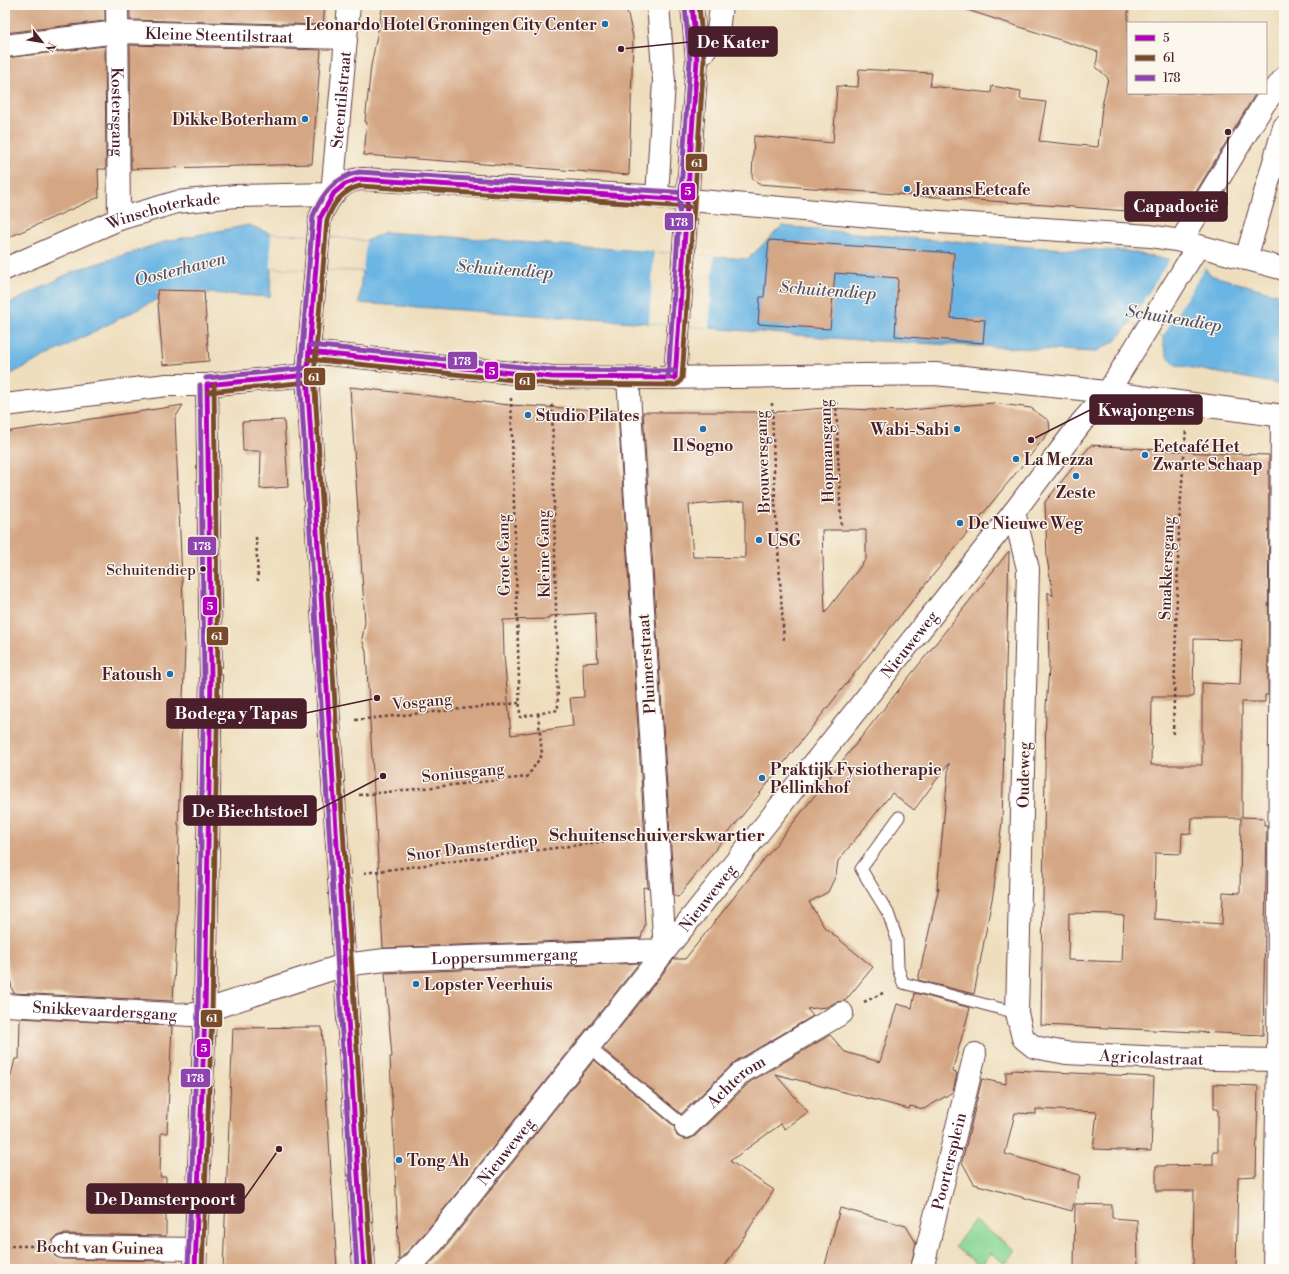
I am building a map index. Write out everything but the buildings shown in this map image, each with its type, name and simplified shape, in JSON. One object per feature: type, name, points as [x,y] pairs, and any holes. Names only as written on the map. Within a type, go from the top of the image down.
[{"type":"street","name":"Kostersgang","points":[[117,5],[119,218]]},
{"type":"street","name":"Steentilstraat","points":[[332,194],[349,5]]},
{"type":"street","points":[[657,197],[664,81],[658,5]]},
{"type":"street","points":[[675,378],[689,200],[697,60],[692,5]]},
{"type":"street","points":[[697,60],[718,32],[721,5]]},
{"type":"street","name":"Kleine Steentilstraat","points":[[5,46],[117,32],[346,38]]},
{"type":"street","name":"Nieuweweg","points":[[408,1269],[434,1240],[589,1047],[1014,512],[1081,423],[1108,392],[1146,330],[1264,104],[1284,78]]},
{"type":"street","points":[[1246,259],[1284,127]]},
{"type":"street","points":[[364,1269],[307,375],[320,218],[325,205],[332,194],[354,180],[364,179],[657,197],[940,222],[1150,236],[1189,250],[1246,259],[1284,269]]},
{"type":"street","name":"Winschoterkade","points":[[5,269],[119,218],[177,202],[236,196],[332,194]]},
{"type":"street","points":[[309,352],[552,377],[675,378],[935,374],[1108,392],[1283,416],[1281,1059],[1274,1269]]},
{"type":"street","points":[[5,405],[167,385],[207,385],[307,375]]},
{"type":"street","name":"Pluimerstraat","points":[[628,378],[665,950]]},
{"type":"street","points":[[195,1259],[205,1012],[211,676],[207,385]]},
{"type":"street","name":"Oudeweg","points":[[1014,512],[1028,568],[1017,1013],[1023,1038]]},
{"type":"street","name":"Loppersummergang","points":[[205,1012],[344,965],[385,960],[665,950]]},
{"type":"street","name":"Snikkevaardersgang","points":[[5,1005],[192,1016],[205,1012]]},
{"type":"street","name":"Achterom","points":[[686,1127],[742,1072],[842,1013]]},
{"type":"street","name":"Agricolastraat","points":[[1023,1038],[1034,1047],[1066,1053],[1161,1058],[1281,1059]]},
{"type":"street","name":"Poortersplein","points":[[922,1269],[975,1054]]},
{"type":"street","name":"Bocht van Guinea","points":[[63,1247],[195,1259]]},
{"type":"lane","points":[[899,817],[861,869],[888,913],[897,938],[898,968],[902,984],[1017,1013]]},
{"type":"lane","name":"Achterom","points":[[589,1047],[686,1127]]},
{"type":"path","name":"Grote Gang","points":[[510,373],[520,717],[538,713]]},
{"type":"path","name":"Hopmansgang","points":[[834,375],[840,526]]},
{"type":"path","name":"Brouwersgang","points":[[771,376],[775,501],[784,642]]},
{"type":"path","name":"Kleine Gang","points":[[538,713],[558,710],[552,377]]},
{"type":"path","name":"Smakkersgang","points":[[1173,734],[1179,524],[1188,403]]},
{"type":"path","points":[[256,537],[258,581]]},
{"type":"path","name":"Vosgang","points":[[329,723],[519,703]]},
{"type":"path","name":"Soniusgang","points":[[334,798],[527,777],[542,755],[538,713]]},
{"type":"path","name":"Snor Damsterdiep","points":[[338,876],[657,835]]},
{"type":"path","points":[[842,1013],[902,984]]},
{"type":"path","name":"Bocht van Guinea","points":[[5,1246],[63,1247]]},
{"type":"green space","points":[[974,1221],[1015,1250],[1005,1263],[991,1253],[981,1266],[955,1247]]},
{"type":"water","name":"Oosterhaven","points":[[249,225],[271,234],[318,236],[366,241],[385,232],[748,259],[782,226],[919,239],[1045,248],[1126,251],[1205,268],[1210,275],[1284,296],[1284,385],[1176,365],[1167,356],[1163,336],[1130,323],[1115,341],[1095,352],[858,340],[649,323],[359,303],[362,271],[271,268],[270,297],[181,291],[158,299],[5,377],[5,306],[74,271],[167,241]]},
{"type":"pier","points":[[271,234],[318,236],[366,241],[363,271],[270,268]]},
{"type":"pier","points":[[654,252],[714,256],[709,328],[649,323]]},
{"type":"pier","points":[[1169,260],[1177,260],[1199,265],[1205,268],[1163,336],[1130,323]]},
{"type":"transit line","name":"5","points":[[675,378],[697,60],[692,5]]},
{"type":"transit line","name":"61","points":[[308,359],[551,384],[675,385],[679,383],[682,378],[704,60],[699,5]]},
{"type":"transit line","name":"178","points":[[668,378],[690,60],[685,6]]},
{"type":"transit line","name":"178","points":[[357,1269],[300,375],[313,216],[325,194],[336,182],[351,174],[359,172],[689,193]]},
{"type":"transit line","name":"5","points":[[364,1269],[307,375],[320,218],[334,193],[345,184],[359,179],[689,200]]},
{"type":"transit line","name":"61","points":[[371,1269],[314,375],[327,220],[332,208],[339,198],[348,191],[360,186],[689,207]]},
{"type":"transit line","name":"178","points":[[310,345],[552,370],[675,371]]},
{"type":"transit line","name":"5","points":[[309,352],[552,377],[675,378]]},
{"type":"transit line","name":"178","points":[[206,378],[306,368]]},
{"type":"transit line","name":"5","points":[[207,385],[307,375]]},
{"type":"transit line","name":"61","points":[[208,392],[308,382]]},
{"type":"transit line","name":"178","points":[[188,1269],[198,1013],[204,676],[200,385]]},
{"type":"transit line","name":"5","points":[[195,1269],[205,1013],[211,676],[207,385]]},
{"type":"transit line","name":"61","points":[[202,1269],[212,1013],[218,676],[214,385]]},
{"type":"place","name":"Leonardo Hotel Groningen City Center","points":[[605,24]]},
{"type":"place","name":"De Kater","points":[[621,49]]},
{"type":"place","name":"Dikke Boterham","points":[[305,119]]},
{"type":"place","name":"Capadocië","points":[[1228,132]]},
{"type":"place","name":"Javaans Eetcafe","points":[[907,189]]},
{"type":"place","name":"Studio Pilates","points":[[528,415]]},
{"type":"place","name":"Il Sogno","points":[[703,429]]},
{"type":"place","name":"Wabi-Sabi","points":[[957,429]]},
{"type":"place","name":"Kwajongens","points":[[1031,440]]},
{"type":"place","name":"Eetcafé Het Zwarte Schaap","points":[[1145,455]]},
{"type":"place","name":"La Mezza","points":[[1016,459]]},
{"type":"place","name":"Zeste","points":[[1076,476]]},
{"type":"place","name":"De Nieuwe Weg","points":[[960,523]]},
{"type":"place","name":"USG","points":[[759,540]]},
{"type":"place","name":"Schuitendiep","points":[[203,569]]},
{"type":"place","name":"Fatoush","points":[[170,674]]},
{"type":"place","name":"Bodega y Tapas","points":[[377,698]]},
{"type":"place","name":"De Biechtstoel","points":[[383,776]]},
{"type":"place","name":"Praktijk Fysiotherapie Pellinkhof","points":[[762,778]]},
{"type":"place","name":"Lopster Veerhuis","points":[[416,984]]},
{"type":"place","name":"De Damsterpoort","points":[[279,1149]]},
{"type":"place","name":"Tong Ah","points":[[399,1160]]},
{"type":"district","name":"Schuitenschuiverskwartier","points":[[657,835]]}]
